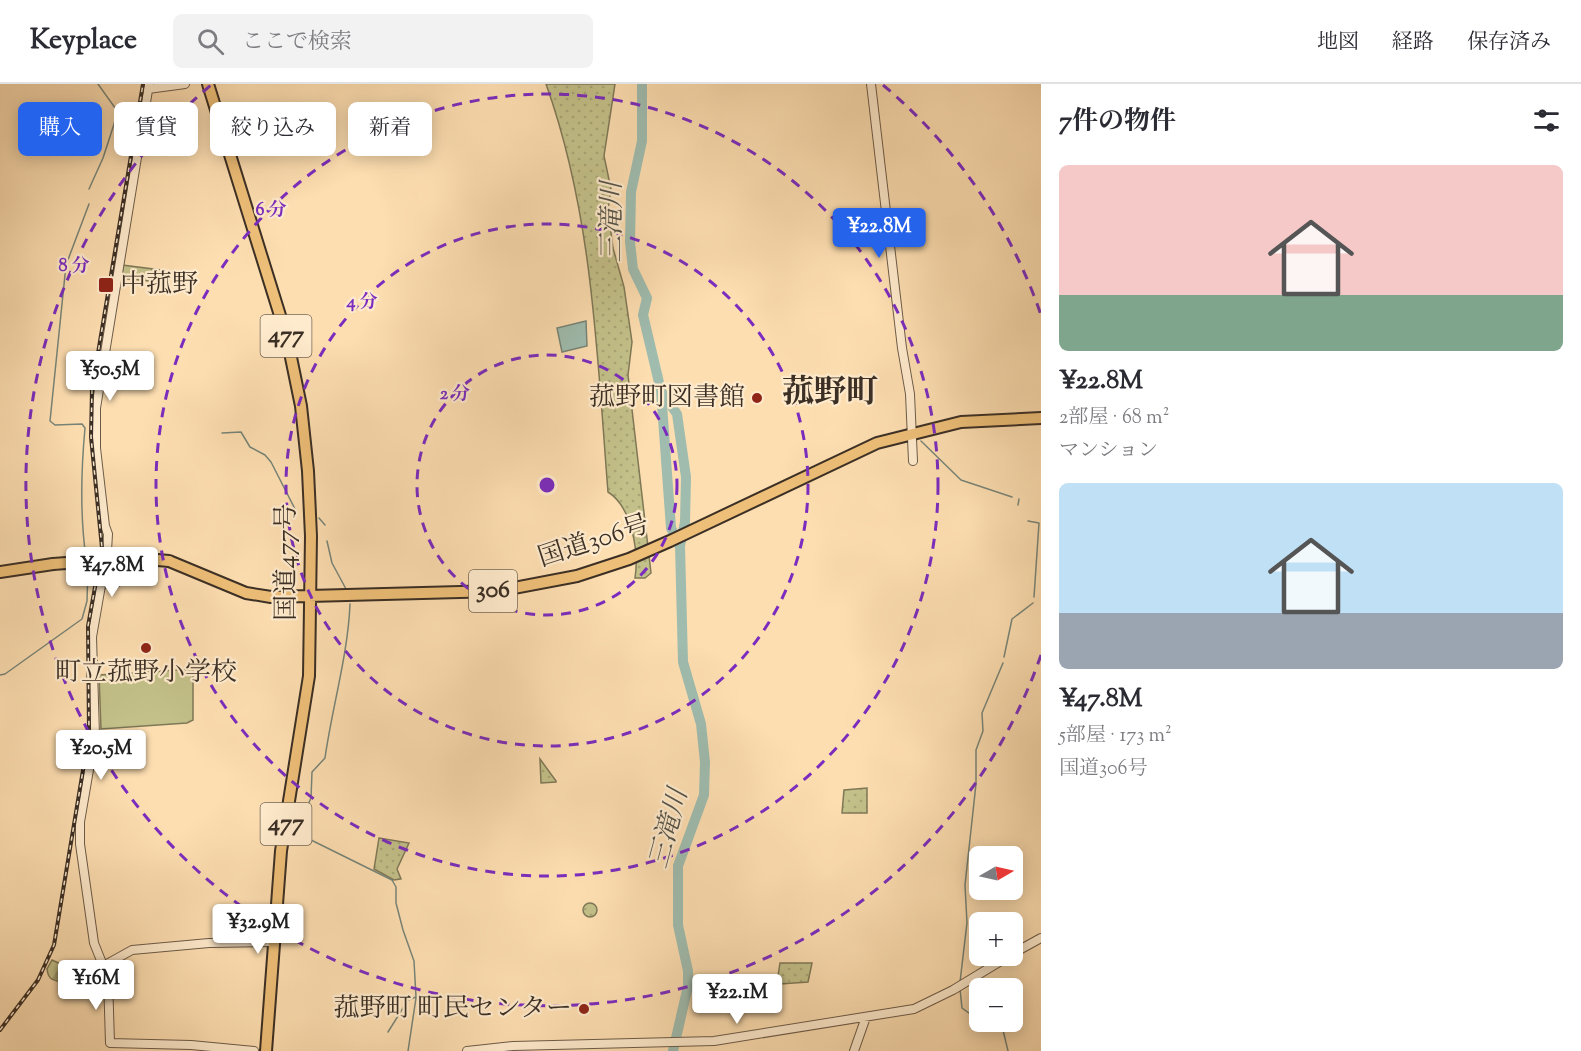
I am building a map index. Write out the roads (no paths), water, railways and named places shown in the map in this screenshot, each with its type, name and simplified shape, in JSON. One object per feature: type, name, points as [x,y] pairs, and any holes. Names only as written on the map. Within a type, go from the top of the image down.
[{"type":"highway","name":"国道477号","points":[[208,84],[275,298],[295,375],[308,471],[309,676],[281,851],[266,1051]]},
{"type":"highway","name":"国道306号","points":[[0,572],[53,564],[135,558],[170,561],[246,593],[271,597],[498,591],[577,576],[630,559],[855,452],[913,432],[970,421],[1041,418]]},
{"type":"street","points":[[185,84],[148,87],[96,408],[96,448],[105,526],[108,534],[105,568],[93,625],[95,735],[80,822],[80,844],[94,943],[105,965],[108,978],[110,1043],[191,1045],[254,1051]]},
{"type":"street","points":[[871,84],[913,432],[913,461]]},
{"type":"street","points":[[1023,948],[1041,938]]},
{"type":"street","points":[[105,965],[132,950],[209,943],[273,942]]},
{"type":"street","points":[[467,1051],[513,1046],[700,1041],[866,1017],[914,1009],[960,986],[993,966]]},
{"type":"street","points":[[854,1051],[866,1017]]},
{"type":"waterway","points":[[89,189],[103,158],[118,112],[98,84]]},
{"type":"waterway","name":"三滝川","points":[[642,84],[642,141],[631,192],[630,242],[633,269],[647,298],[643,315],[661,391],[671,528],[679,545]]},
{"type":"waterway","points":[[86,558],[82,493],[85,428],[82,424],[55,425],[50,421],[66,265],[89,204]]},
{"type":"waterway","name":"三滝川","points":[[661,391],[677,414],[686,477],[685,522],[680,546],[683,662],[701,724],[705,762],[704,795],[678,866],[678,925],[688,971],[688,986],[673,1051]]},
{"type":"waterway","points":[[222,433],[241,432],[250,447],[265,455],[271,462],[296,511]]},
{"type":"waterway","points":[[921,441],[961,480],[1012,497]]},
{"type":"waterway","points":[[1018,505],[1019,499]]},
{"type":"waterway","points":[[319,518],[325,525]]},
{"type":"waterway","points":[[1028,521],[1039,523],[1034,597]]},
{"type":"waterway","points":[[327,541],[332,563],[346,589]]},
{"type":"waterway","points":[[0,675],[5,674],[82,619],[87,601],[88,566]]},
{"type":"waterway","points":[[1004,657],[1012,619],[1033,603]]},
{"type":"waterway","points":[[307,807],[311,798],[312,772],[325,758],[343,662],[350,604]]},
{"type":"waterway","points":[[960,982],[967,923],[965,885],[976,784],[976,750],[983,731],[982,713],[1003,663]]},
{"type":"waterway","points":[[306,814],[307,838],[392,880],[396,887],[396,903],[414,961],[416,997],[408,1000],[388,1032]]},
{"type":"waterway","points":[[960,989],[962,1008],[969,1013]]},
{"type":"waterway","points":[[408,1051],[416,998]]},
{"type":"waterway","points":[[1003,1032],[1008,1051]]},
{"type":"railway","points":[[0,1030],[38,980],[54,945],[89,734],[88,626],[102,548],[91,437],[92,389],[143,84]]},
{"type":"place","name":"中菰野","points":[[106,285]]},
{"type":"place","name":"菰野町図書館","points":[[757,398]]},
{"type":"place","name":"町立菰野小学校","points":[[146,648]]},
{"type":"place","name":"菰野町 町民センター","points":[[584,1009]]},
{"type":"district","name":"菰野町","points":[[830,394]]}]
